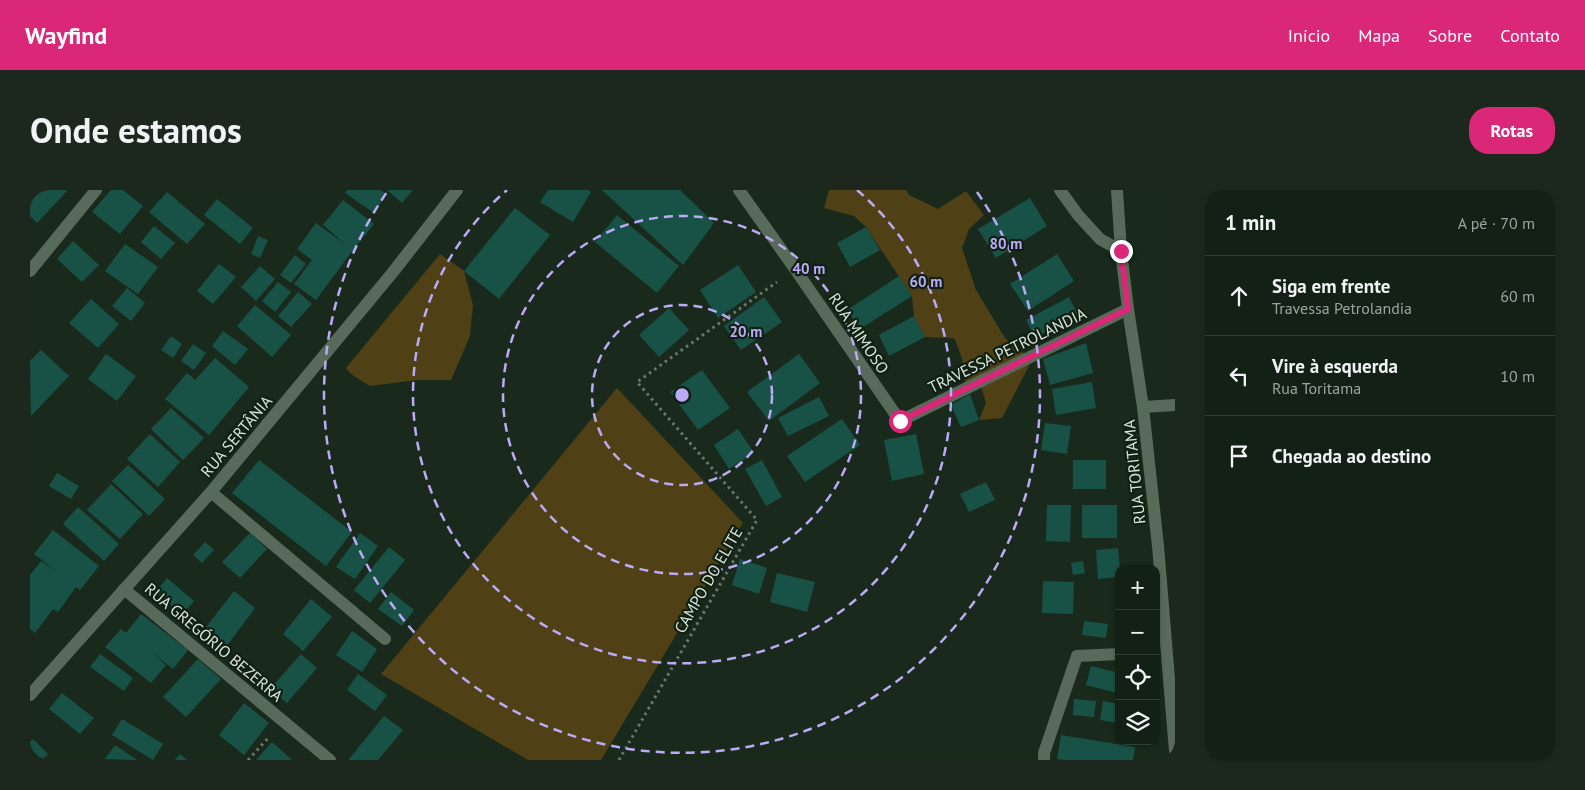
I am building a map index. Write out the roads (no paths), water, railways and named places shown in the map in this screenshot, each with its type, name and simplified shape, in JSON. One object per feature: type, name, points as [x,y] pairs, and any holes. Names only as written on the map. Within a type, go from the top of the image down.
[{"type":"street","points":[[30,271],[96,190]]},
{"type":"street","name":"RUA SERTÂNIA","points":[[30,695],[211,492],[393,272],[457,190]]},
{"type":"street","name":"RUA MIMOSO","points":[[739,190],[900,421]]},
{"type":"street","points":[[1060,190],[1078,215],[1100,239],[1121,251]]},
{"type":"street","name":"RUA TORITAMA","points":[[1117,190],[1121,251],[1143,407],[1158,546],[1161,652],[1175,751]]},
{"type":"street","name":"TRAVESSA PETROLANDIA","points":[[900,421],[1128,309]]},
{"type":"street","points":[[1143,407],[1175,405]]},
{"type":"street","points":[[211,492],[385,639]]},
{"type":"street","name":"RUA GREGÓRIO BEZERRA","points":[[124,589],[330,760]]},
{"type":"street","points":[[1044,760],[1044,753],[1077,656],[1115,654]]}]
